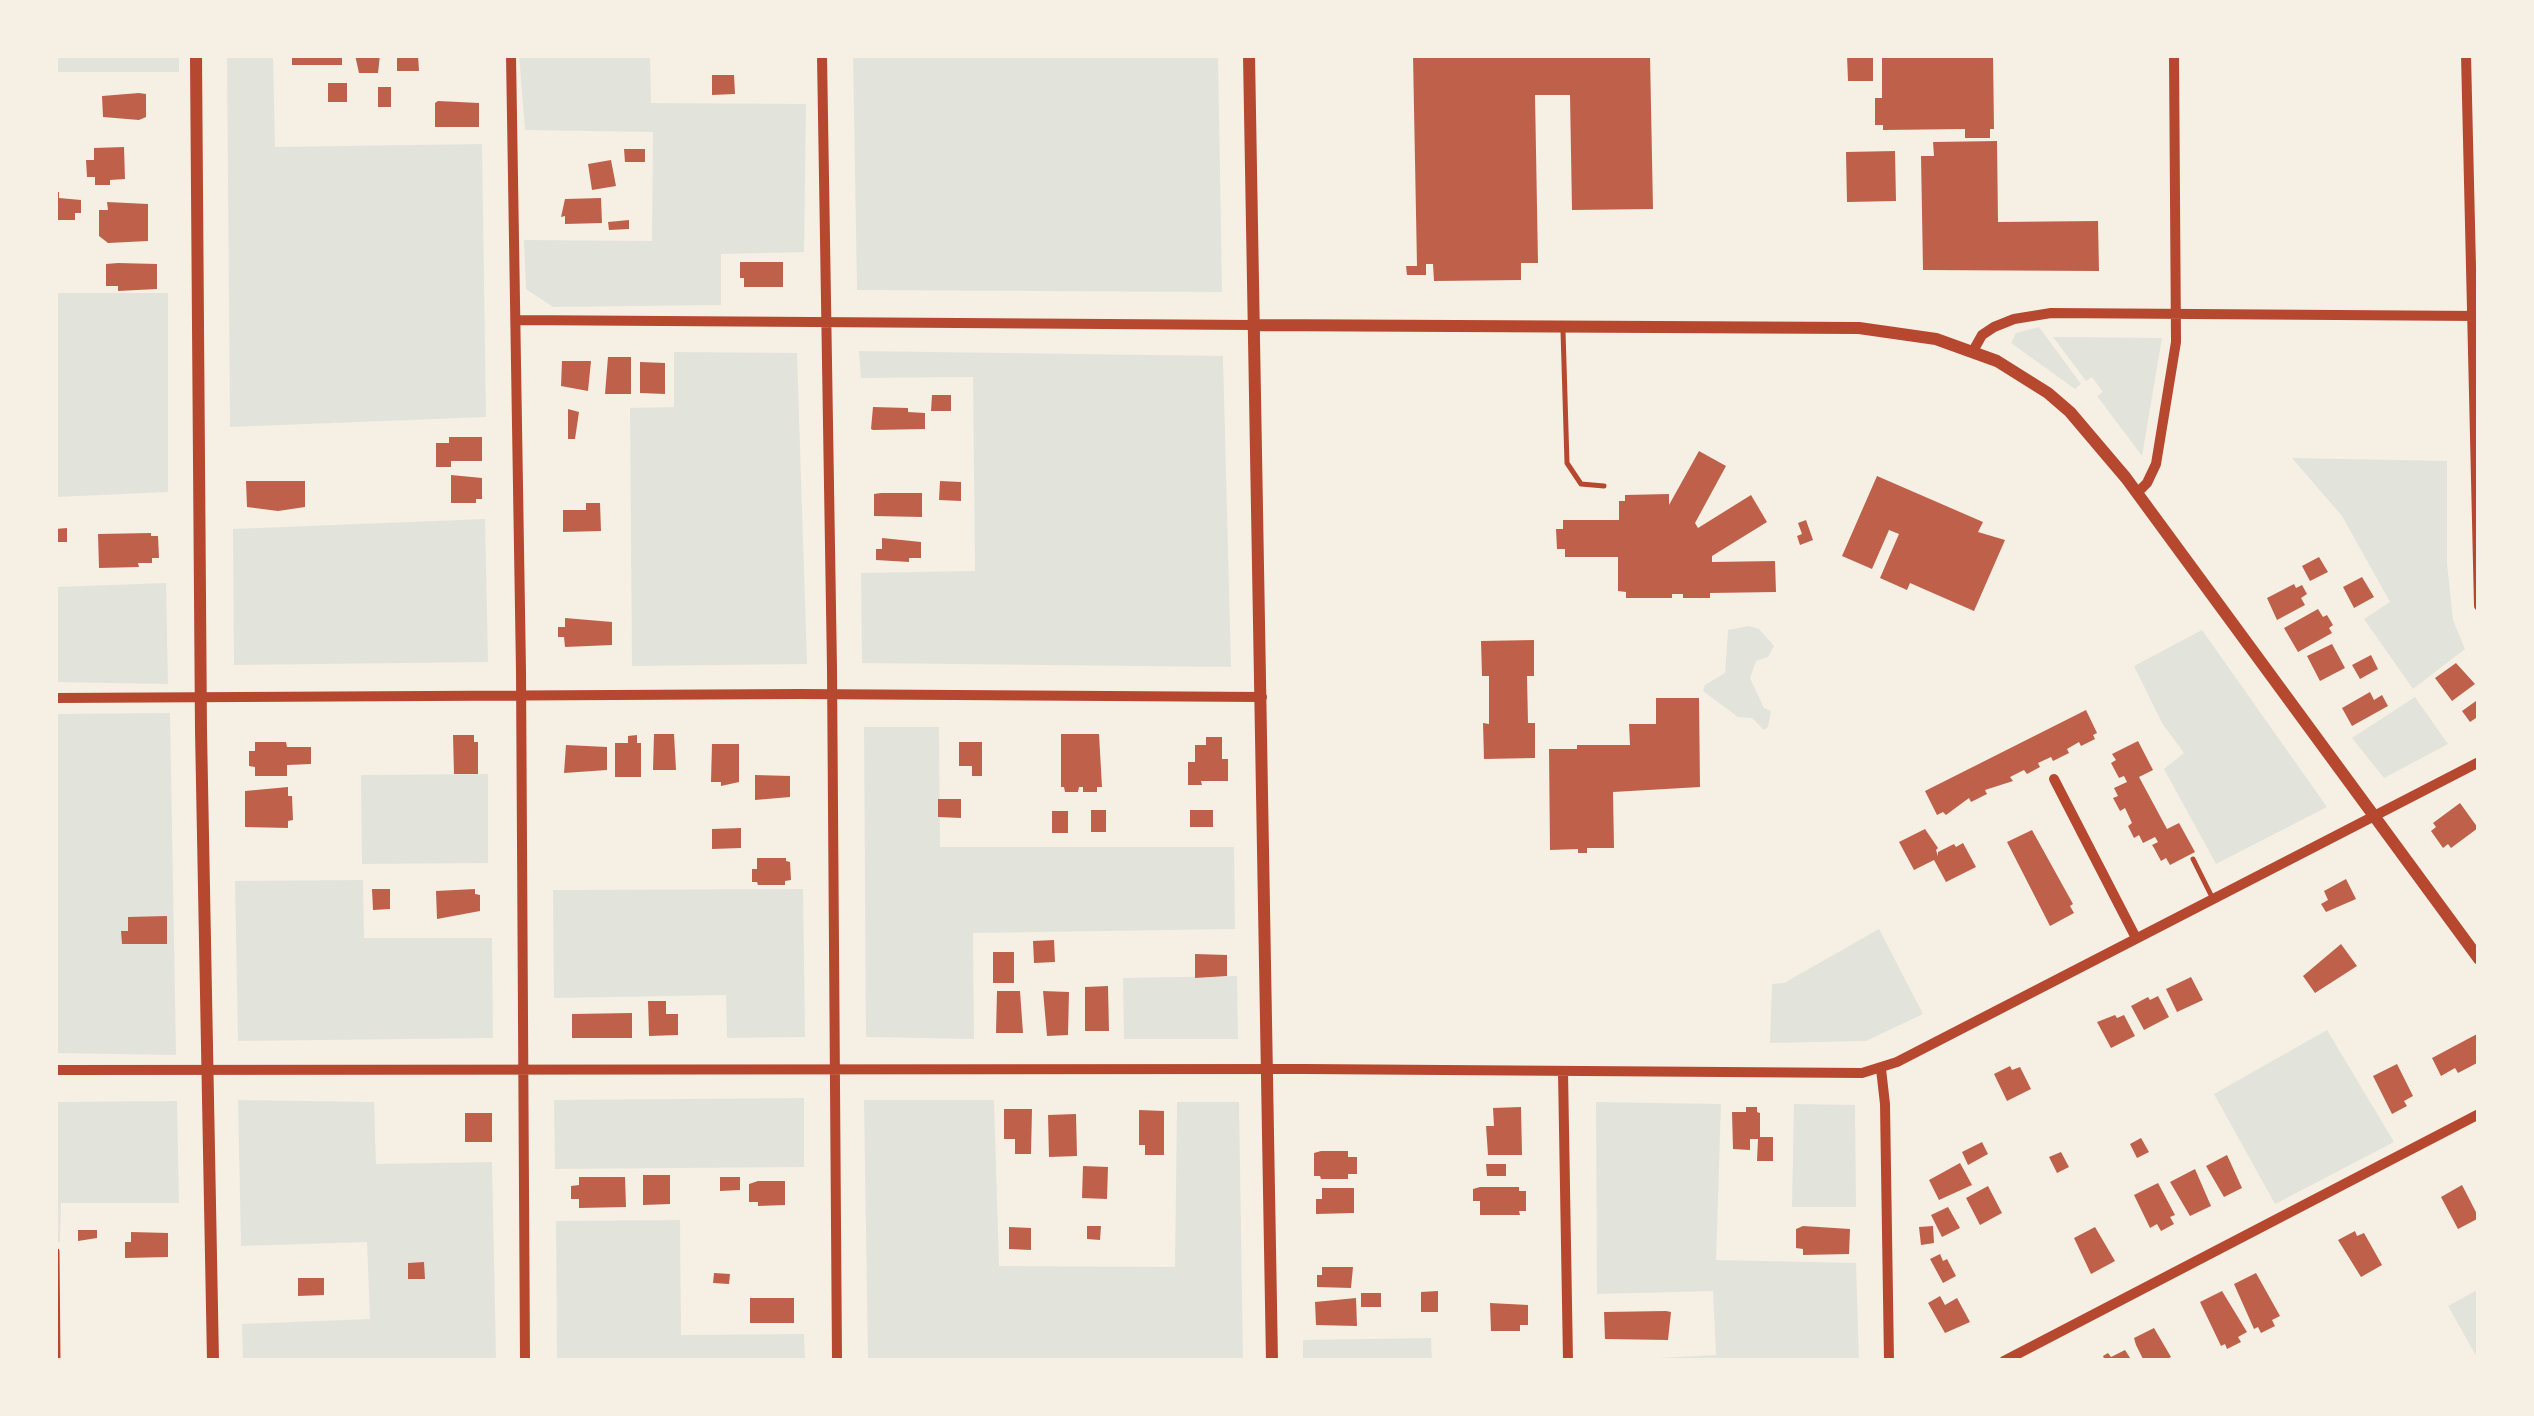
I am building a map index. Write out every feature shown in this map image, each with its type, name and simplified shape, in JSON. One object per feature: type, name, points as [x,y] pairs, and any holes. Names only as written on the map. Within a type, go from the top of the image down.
[{"type":"street","points":[[196,55],[212,1361]]},
{"type":"street","points":[[511,55],[521,695],[525,1361]]},
{"type":"street","points":[[822,55],[838,1361]]},
{"type":"street","points":[[1249,55],[1272,1361]]},
{"type":"street","points":[[2138,492],[2151,477],[2158,458],[2178,314],[2174,55]]},
{"type":"street","points":[[2466,55],[2479,606]]},
{"type":"street","points":[[1973,351],[1987,331],[2037,314],[2475,316]]},
{"type":"street","points":[[516,320],[1860,328],[1920,335],[1973,351],[1998,361],[2048,393],[2090,433],[2138,492],[2479,958]]},
{"type":"street","points":[[55,698],[832,694],[1262,697]]},
{"type":"street","points":[[55,1070],[1268,1070],[1827,1075],[1880,1069],[2479,762]]},
{"type":"street","points":[[2054,779],[2136,938]]},
{"type":"street","points":[[1880,1069],[1886,1104],[1889,1361]]},
{"type":"street","points":[[1563,1071],[1568,1361]]},
{"type":"street","points":[[2004,1361],[2479,1114]]},
{"type":"lane","points":[[1563,327],[1566,463],[1581,484],[1604,486]]},
{"type":"lane","points":[[2193,859],[2213,898]]},
{"type":"lane","points":[[57,1251],[58,1361]]},
{"type":"shaded area","points":[[55,55],[179,55],[179,72],[55,72]]},
{"type":"shaded area","points":[[227,55],[273,55],[275,147],[482,144],[486,417],[230,427]]},
{"type":"shaded area","points":[[519,55],[650,55],[651,103],[806,104],[804,252],[721,254],[721,305],[553,307],[526,289],[524,240],[652,241],[653,132],[525,130]]},
{"type":"shaded area","points":[[853,55],[1218,55],[1222,292],[857,290]]},
{"type":"shaded area","points":[[55,293],[168,293],[168,492],[55,497]]},
{"type":"shaded area","points":[[2039,327],[2081,384],[2075,389],[2011,343],[2016,333]]},
{"type":"shaded area","points":[[2053,337],[2162,338],[2142,456],[2097,396],[2103,392],[2092,377],[2086,381]]},
{"type":"shaded area","points":[[859,351],[1223,356],[1231,667],[862,663],[861,573],[975,571],[973,377],[861,378]]},
{"type":"shaded area","points":[[674,352],[797,353],[807,664],[632,666],[630,408],[674,407]]},
{"type":"shaded area","points":[[2292,458],[2447,461],[2447,563],[2453,620],[2465,649],[2413,689],[2364,619],[2390,602],[2342,516]]},
{"type":"shaded area","points":[[485,519],[488,662],[234,665],[233,529]]},
{"type":"shaded area","points":[[166,583],[168,684],[55,682],[55,587]]},
{"type":"shaded area","points":[[1749,626],[1759,629],[1774,646],[1768,657],[1756,661],[1750,678],[1764,708],[1771,711],[1764,730],[1752,718],[1738,717],[1703,691],[1705,685],[1725,673],[1728,630]]},
{"type":"shaded area","points":[[2202,630],[2327,807],[2216,864],[2164,769],[2184,753],[2162,723],[2134,666]]},
{"type":"shaded area","points":[[2415,697],[2448,744],[2384,778],[2352,738]]},
{"type":"shaded area","points":[[170,713],[176,1055],[55,1053],[55,714]]},
{"type":"shaded area","points":[[864,727],[939,727],[940,847],[1234,847],[1235,929],[973,933],[974,1039],[866,1037]]},
{"type":"shaded area","points":[[488,774],[488,863],[362,864],[361,775]]},
{"type":"shaded area","points":[[363,880],[364,938],[492,938],[493,1038],[238,1041],[235,881]]},
{"type":"shaded area","points":[[803,889],[805,1037],[727,1038],[726,995],[554,998],[553,890]]},
{"type":"shaded area","points":[[1879,929],[1923,1014],[1866,1041],[1770,1043],[1772,984],[1784,983]]},
{"type":"shaded area","points":[[1237,976],[1238,1039],[1124,1039],[1123,978]]},
{"type":"shaded area","points":[[2327,1030],[2394,1142],[2275,1204],[2214,1094]]},
{"type":"shaded area","points":[[804,1098],[804,1167],[555,1169],[554,1100]]},
{"type":"shaded area","points":[[238,1100],[374,1102],[376,1164],[492,1162],[496,1359],[243,1361],[242,1324],[370,1319],[367,1242],[241,1246]]},
{"type":"shaded area","points":[[864,1100],[994,1100],[999,1266],[1175,1267],[1177,1102],[1239,1102],[1243,1361],[868,1361]]},
{"type":"shaded area","points":[[177,1101],[179,1203],[61,1203],[60,1242],[55,1242],[58,1102]]},
{"type":"shaded area","points":[[1596,1102],[1721,1104],[1716,1260],[1856,1263],[1859,1361],[1599,1361],[1716,1355],[1713,1291],[1597,1294]]},
{"type":"shaded area","points":[[1794,1104],[1855,1105],[1856,1207],[1792,1207]]},
{"type":"shaded area","points":[[680,1220],[681,1335],[804,1334],[805,1361],[557,1361],[556,1221]]},
{"type":"shaded area","points":[[2479,1289],[2479,1361],[2448,1306]]},
{"type":"shaded area","points":[[1431,1338],[1432,1361],[1303,1361],[1303,1340]]},
{"type":"building","points":[[292,55],[342,55],[342,65],[292,65]]},
{"type":"building","points":[[355,55],[380,55],[378,73],[359,73]]},
{"type":"building","points":[[397,55],[418,55],[419,71],[397,71]]},
{"type":"building","points":[[1413,55],[1650,55],[1653,209],[1572,210],[1570,95],[1535,95],[1538,263],[1521,263],[1521,280],[1434,281],[1433,264],[1426,264],[1426,275],[1407,275],[1406,266],[1417,266]]},
{"type":"building","points":[[1847,55],[1873,55],[1873,81],[1848,81]]},
{"type":"building","points":[[1882,55],[1993,55],[1994,129],[1990,129],[1990,138],[1965,138],[1965,129],[1883,130],[1883,125],[1875,125],[1875,98],[1882,98]]},
{"type":"building","points":[[712,75],[734,75],[735,94],[712,95]]},
{"type":"building","points":[[328,83],[347,83],[347,102],[328,102]]},
{"type":"building","points":[[378,87],[391,87],[391,107],[378,107]]},
{"type":"building","points":[[146,94],[146,117],[103,117],[102,96]]},
{"type":"building","points":[[438,101],[479,103],[479,127],[435,127]]},
{"type":"building","points":[[1997,141],[1998,222],[2098,221],[2099,271],[1923,270],[1921,156],[1934,156],[1933,142]]},
{"type":"building","points":[[124,147],[125,179],[95,185],[95,177],[87,177],[86,160],[94,160],[94,148]]},
{"type":"building","points":[[624,149],[645,149],[645,162],[625,162]]},
{"type":"building","points":[[1895,151],[1896,201],[1847,202],[1846,152]]},
{"type":"building","points":[[611,160],[616,186],[592,190],[588,164]]},
{"type":"building","points":[[55,192],[59,192],[59,198],[81,200],[81,213],[75,213],[75,220],[55,220]]},
{"type":"building","points":[[601,198],[602,223],[565,224],[565,216],[561,217],[565,199]]},
{"type":"building","points":[[107,202],[148,204],[148,241],[108,243],[99,236],[99,210],[108,210]]},
{"type":"building","points":[[629,220],[629,229],[609,230],[608,222]]},
{"type":"building","points":[[740,262],[783,262],[783,287],[744,287]]},
{"type":"building","points":[[106,264],[157,264],[157,289],[118,291],[118,286],[106,286]]},
{"type":"building","points":[[608,357],[631,357],[631,394],[605,394]]},
{"type":"building","points":[[562,361],[591,361],[588,391],[561,386]]},
{"type":"building","points":[[640,362],[665,363],[665,394],[640,393]]},
{"type":"building","points":[[932,395],[951,395],[951,411],[931,411]]},
{"type":"building","points":[[873,407],[908,408],[908,412],[925,413],[925,429],[873,430]]},
{"type":"building","points":[[568,409],[579,412],[575,439],[568,439]]},
{"type":"building","points":[[449,437],[482,437],[482,461],[451,461],[451,467],[436,467],[436,443],[449,443]]},
{"type":"building","points":[[1699,451],[1726,466],[1695,523],[1698,528],[1751,495],[1767,522],[1712,556],[1712,562],[1775,561],[1776,592],[1710,593],[1710,598],[1672,594],[1672,598],[1626,598],[1626,592],[1618,591],[1618,557],[1565,557],[1565,549],[1557,549],[1556,529],[1563,529],[1563,520],[1619,520],[1619,501],[1625,501],[1625,495],[1669,494],[1669,505]]},
{"type":"building","points":[[451,475],[482,478],[482,499],[476,499],[476,503],[451,503]]},
{"type":"building","points":[[1877,476],[1983,522],[1978,532],[2005,540],[1974,611],[1910,583],[1907,590],[1880,578],[1899,534],[1889,530],[1872,569],[1842,556]]},
{"type":"building","points":[[246,481],[305,481],[305,507],[278,511],[247,507]]},
{"type":"building","points":[[940,481],[961,482],[961,501],[939,500]]},
{"type":"building","points":[[922,493],[922,517],[874,516],[874,494]]},
{"type":"building","points":[[586,503],[600,503],[601,531],[563,532],[563,510],[586,510]]},
{"type":"building","points":[[1806,520],[1813,540],[1800,545],[1798,523]]},
{"type":"building","points":[[67,528],[67,542],[55,542],[55,529]]},
{"type":"building","points":[[98,534],[158,536],[159,558],[152,558],[152,563],[99,568]]},
{"type":"building","points":[[882,538],[921,542],[921,558],[909,558],[909,562],[876,560]]},
{"type":"building","points":[[2319,557],[2328,572],[2310,581],[2302,566]]},
{"type":"building","points":[[2362,577],[2374,597],[2354,608],[2343,587]]},
{"type":"building","points":[[2294,584],[2296,588],[2302,585],[2307,594],[2301,598],[2305,605],[2277,620],[2267,598]]},
{"type":"building","points":[[2318,609],[2333,625],[2329,628],[2332,633],[2298,652],[2284,628]]},
{"type":"building","points":[[565,618],[612,622],[612,645],[565,647],[564,637],[558,637],[558,627],[565,627]]},
{"type":"building","points":[[1534,640],[1534,676],[1527,676],[1528,723],[1535,723],[1535,758],[1484,759],[1483,723],[1489,724],[1489,676],[1482,676],[1481,641]]},
{"type":"building","points":[[2332,644],[2345,668],[2320,681],[2307,656]]},
{"type":"building","points":[[2371,655],[2378,669],[2360,679],[2352,665]]},
{"type":"building","points":[[2456,663],[2475,684],[2452,701],[2435,678]]},
{"type":"building","points":[[2370,692],[2374,700],[2382,695],[2388,706],[2352,726],[2342,708]]},
{"type":"building","points":[[1656,698],[1699,698],[1700,787],[1613,792],[1614,848],[1587,848],[1587,853],[1578,853],[1578,849],[1550,850],[1549,749],[1630,745],[1629,724],[1656,724]]},
{"type":"building","points":[[2476,701],[2479,716],[2470,722],[2462,711]]},
{"type":"building","points":[[2086,710],[2097,733],[2093,735],[2095,739],[2081,746],[2079,742],[2067,749],[2069,753],[2038,763],[2040,767],[2027,774],[2024,770],[2010,777],[2013,781],[1985,790],[1987,794],[1971,802],[1969,798],[1946,815],[1937,815],[1925,791]]},
{"type":"building","points":[[654,734],[674,734],[676,770],[653,770]]},
{"type":"building","points":[[1061,734],[1099,734],[1102,787],[1097,787],[1097,792],[1083,792],[1083,787],[1079,787],[1078,792],[1065,792],[1061,787]]},
{"type":"building","points":[[453,735],[474,735],[474,742],[478,742],[478,774],[454,774]]},
{"type":"building","points":[[637,735],[637,743],[641,743],[641,777],[615,777],[615,743],[628,743],[628,736]]},
{"type":"building","points":[[1206,737],[1222,737],[1228,781],[1188,785],[1188,762],[1195,762],[1195,745],[1206,745]]},
{"type":"building","points":[[2138,741],[2153,770],[2139,777],[2167,829],[2179,823],[2195,852],[2170,865],[2166,858],[2161,861],[2152,845],[2158,842],[2155,837],[2143,843],[2139,835],[2134,838],[2125,808],[2120,811],[2113,798],[2118,796],[2114,788],[2127,782],[2124,776],[2119,778],[2111,763],[2116,760],[2112,754]]},
{"type":"building","points":[[255,742],[311,747],[311,764],[287,765],[287,776],[255,776],[255,767],[249,766],[249,751],[255,751]]},
{"type":"building","points":[[959,742],[982,742],[982,776],[972,776],[972,766],[959,766]]},
{"type":"building","points":[[712,744],[739,744],[739,782],[721,786],[721,782],[711,782]]},
{"type":"building","points":[[566,745],[607,747],[607,770],[564,773]]},
{"type":"building","points":[[755,775],[790,776],[790,797],[755,800]]},
{"type":"building","points":[[288,787],[293,820],[288,821],[288,828],[245,827],[245,791]]},
{"type":"building","points":[[938,799],[961,799],[961,818],[938,817]]},
{"type":"building","points":[[2460,803],[2478,828],[2451,848],[2448,844],[2443,848],[2431,831],[2436,827],[2433,823]]},
{"type":"building","points":[[1091,810],[1106,810],[1106,832],[1091,832]]},
{"type":"building","points":[[1190,810],[1213,810],[1213,827],[1190,827]]},
{"type":"building","points":[[1052,811],[1068,811],[1068,833],[1052,833]]},
{"type":"building","points":[[741,828],[741,848],[712,849],[712,829]]},
{"type":"building","points":[[1925,829],[1938,848],[1936,850],[1938,856],[1938,852],[1963,843],[1976,867],[1946,882],[1934,860],[1914,870],[1899,842]]},
{"type":"building","points":[[2032,830],[2073,904],[2070,906],[2074,913],[2050,926],[2007,842]]},
{"type":"building","points":[[757,858],[786,858],[790,862],[791,880],[785,881],[785,885],[752,882]]},
{"type":"building","points":[[2346,879],[2356,899],[2326,912],[2321,904],[2328,900],[2324,891]]},
{"type":"building","points":[[372,889],[390,889],[390,909],[373,910]]},
{"type":"building","points":[[475,889],[475,894],[480,895],[480,911],[437,919],[436,891]]},
{"type":"building","points":[[167,916],[167,944],[122,944],[121,931],[128,931],[128,917]]},
{"type":"building","points":[[1054,940],[1055,962],[1034,963],[1033,941]]},
{"type":"building","points":[[2341,944],[2357,966],[2315,993],[2303,976]]},
{"type":"building","points":[[993,952],[1014,952],[1014,983],[993,983]]},
{"type":"building","points":[[1195,954],[1227,955],[1227,976],[1195,978]]},
{"type":"building","points":[[2191,977],[2203,1000],[2177,1012],[2166,989]]},
{"type":"building","points":[[1108,986],[1109,1031],[1085,1031],[1085,987]]},
{"type":"building","points":[[997,991],[1020,991],[1023,1033],[996,1033]]},
{"type":"building","points":[[1043,991],[1069,992],[1068,1035],[1047,1036]]},
{"type":"building","points":[[2158,996],[2169,1017],[2144,1030],[2131,1006]]},
{"type":"building","points":[[648,1001],[666,1001],[666,1014],[678,1014],[678,1035],[649,1036]]},
{"type":"building","points":[[632,1013],[632,1038],[572,1038],[572,1014]]},
{"type":"building","points":[[2124,1015],[2135,1036],[2111,1048],[2097,1022]]},
{"type":"building","points":[[2479,1033],[2479,1062],[2458,1073],[2455,1068],[2441,1076],[2432,1058]]},
{"type":"building","points":[[2397,1064],[2413,1096],[2404,1101],[2407,1106],[2392,1114],[2373,1076]]},
{"type":"building","points":[[2010,1066],[2012,1070],[2020,1067],[2031,1089],[2007,1101],[1994,1074]]},
{"type":"building","points":[[1521,1107],[1522,1155],[1488,1155],[1486,1126],[1494,1126],[1493,1108]]},
{"type":"building","points":[[1746,1107],[1757,1107],[1760,1113],[1760,1137],[1773,1137],[1773,1161],[1757,1161],[1758,1139],[1750,1139],[1750,1150],[1733,1149],[1732,1112],[1746,1112]]},
{"type":"building","points":[[1004,1109],[1032,1109],[1031,1154],[1015,1154],[1015,1139],[1004,1139]]},
{"type":"building","points":[[1139,1110],[1164,1111],[1164,1155],[1145,1155],[1145,1145],[1139,1145]]},
{"type":"building","points":[[465,1113],[492,1113],[492,1142],[465,1142]]},
{"type":"building","points":[[1076,1114],[1077,1156],[1049,1157],[1048,1115]]},
{"type":"building","points":[[2141,1138],[2149,1152],[2137,1158],[2130,1144]]},
{"type":"building","points":[[1982,1142],[1988,1154],[1968,1165],[1962,1152]]},
{"type":"building","points":[[1348,1151],[1348,1157],[1357,1157],[1357,1174],[1348,1174],[1348,1179],[1314,1176],[1314,1153]]},
{"type":"building","points":[[2061,1152],[2069,1167],[2057,1173],[2049,1157]]},
{"type":"building","points":[[2227,1155],[2242,1188],[2224,1197],[2206,1166]]},
{"type":"building","points":[[1960,1163],[1972,1185],[1939,1200],[1929,1180]]},
{"type":"building","points":[[1486,1164],[1506,1164],[1506,1176],[1487,1176]]},
{"type":"building","points":[[1083,1166],[1108,1167],[1107,1199],[1082,1198]]},
{"type":"building","points":[[2195,1169],[2211,1206],[2190,1216],[2170,1182]]},
{"type":"building","points":[[643,1175],[670,1175],[670,1204],[643,1205]]},
{"type":"building","points":[[579,1177],[625,1177],[626,1207],[579,1208],[579,1199],[571,1199],[571,1186],[579,1185]]},
{"type":"building","points":[[720,1177],[740,1177],[740,1190],[720,1191]]},
{"type":"building","points":[[785,1181],[785,1205],[758,1206],[758,1202],[749,1202],[749,1184]]},
{"type":"building","points":[[2158,1183],[2175,1215],[2170,1217],[2174,1224],[2161,1231],[2157,1224],[2150,1228],[2134,1195]]},
{"type":"building","points":[[2462,1185],[2479,1218],[2458,1229],[2441,1197]]},
{"type":"building","points":[[1988,1186],[2002,1213],[1980,1225],[1966,1198]]},
{"type":"building","points":[[1519,1187],[1519,1191],[1526,1191],[1526,1211],[1519,1211],[1520,1215],[1480,1215],[1480,1201],[1473,1201],[1473,1189]]},
{"type":"building","points":[[1322,1188],[1354,1188],[1354,1213],[1316,1214],[1316,1199],[1322,1199]]},
{"type":"building","points":[[1948,1207],[1960,1228],[1942,1237],[1931,1215]]},
{"type":"building","points":[[1087,1226],[1101,1226],[1100,1240],[1087,1239]]},
{"type":"building","points":[[1933,1226],[1934,1243],[1921,1245],[1919,1227]]},
{"type":"building","points":[[1009,1227],[1031,1228],[1031,1250],[1009,1249]]},
{"type":"building","points":[[2095,1227],[2115,1261],[2091,1274],[2074,1238]]},
{"type":"building","points":[[1796,1229],[1850,1229],[1849,1254],[1803,1255],[1803,1249],[1796,1248]]},
{"type":"building","points":[[78,1230],[97,1230],[97,1238],[78,1241]]},
{"type":"building","points":[[2355,1231],[2357,1236],[2364,1233],[2382,1265],[2361,1277],[2338,1240]]},
{"type":"building","points":[[131,1232],[168,1233],[168,1257],[125,1258],[125,1242],[131,1242]]},
{"type":"building","points":[[1940,1254],[1956,1276],[1943,1283],[1930,1259]]},
{"type":"building","points":[[424,1262],[425,1279],[408,1279],[408,1263]]},
{"type":"building","points":[[1322,1267],[1353,1267],[1351,1288],[1317,1287]]},
{"type":"building","points":[[714,1273],[730,1274],[729,1284],[713,1283]]},
{"type":"building","points":[[2256,1273],[2280,1316],[2272,1320],[2275,1326],[2261,1333],[2258,1327],[2254,1329],[2234,1284]]},
{"type":"building","points":[[298,1278],[324,1278],[324,1295],[298,1296]]},
{"type":"building","points":[[1438,1291],[1438,1312],[1421,1312],[1421,1292]]},
{"type":"building","points":[[2222,1291],[2247,1332],[2238,1337],[2241,1342],[2227,1349],[2225,1344],[2221,1346],[2200,1302]]},
{"type":"building","points":[[1361,1293],[1381,1293],[1381,1307],[1361,1307]]},
{"type":"building","points":[[1940,1296],[1945,1305],[1957,1298],[1970,1322],[1945,1333],[1928,1303]]},
{"type":"building","points":[[750,1298],[794,1298],[794,1323],[750,1323]]},
{"type":"building","points":[[1356,1298],[1357,1326],[1316,1325],[1315,1302]]},
{"type":"building","points":[[1490,1303],[1528,1305],[1528,1325],[1520,1325],[1520,1331],[1491,1331]]},
{"type":"building","points":[[1604,1312],[1671,1312],[1668,1340],[1605,1339]]},
{"type":"building","points":[[2154,1328],[2171,1357],[2144,1361],[2134,1338]]},
{"type":"building","points":[[2125,1350],[2132,1361],[2105,1361],[2103,1356],[2108,1353],[2111,1357]]}]
